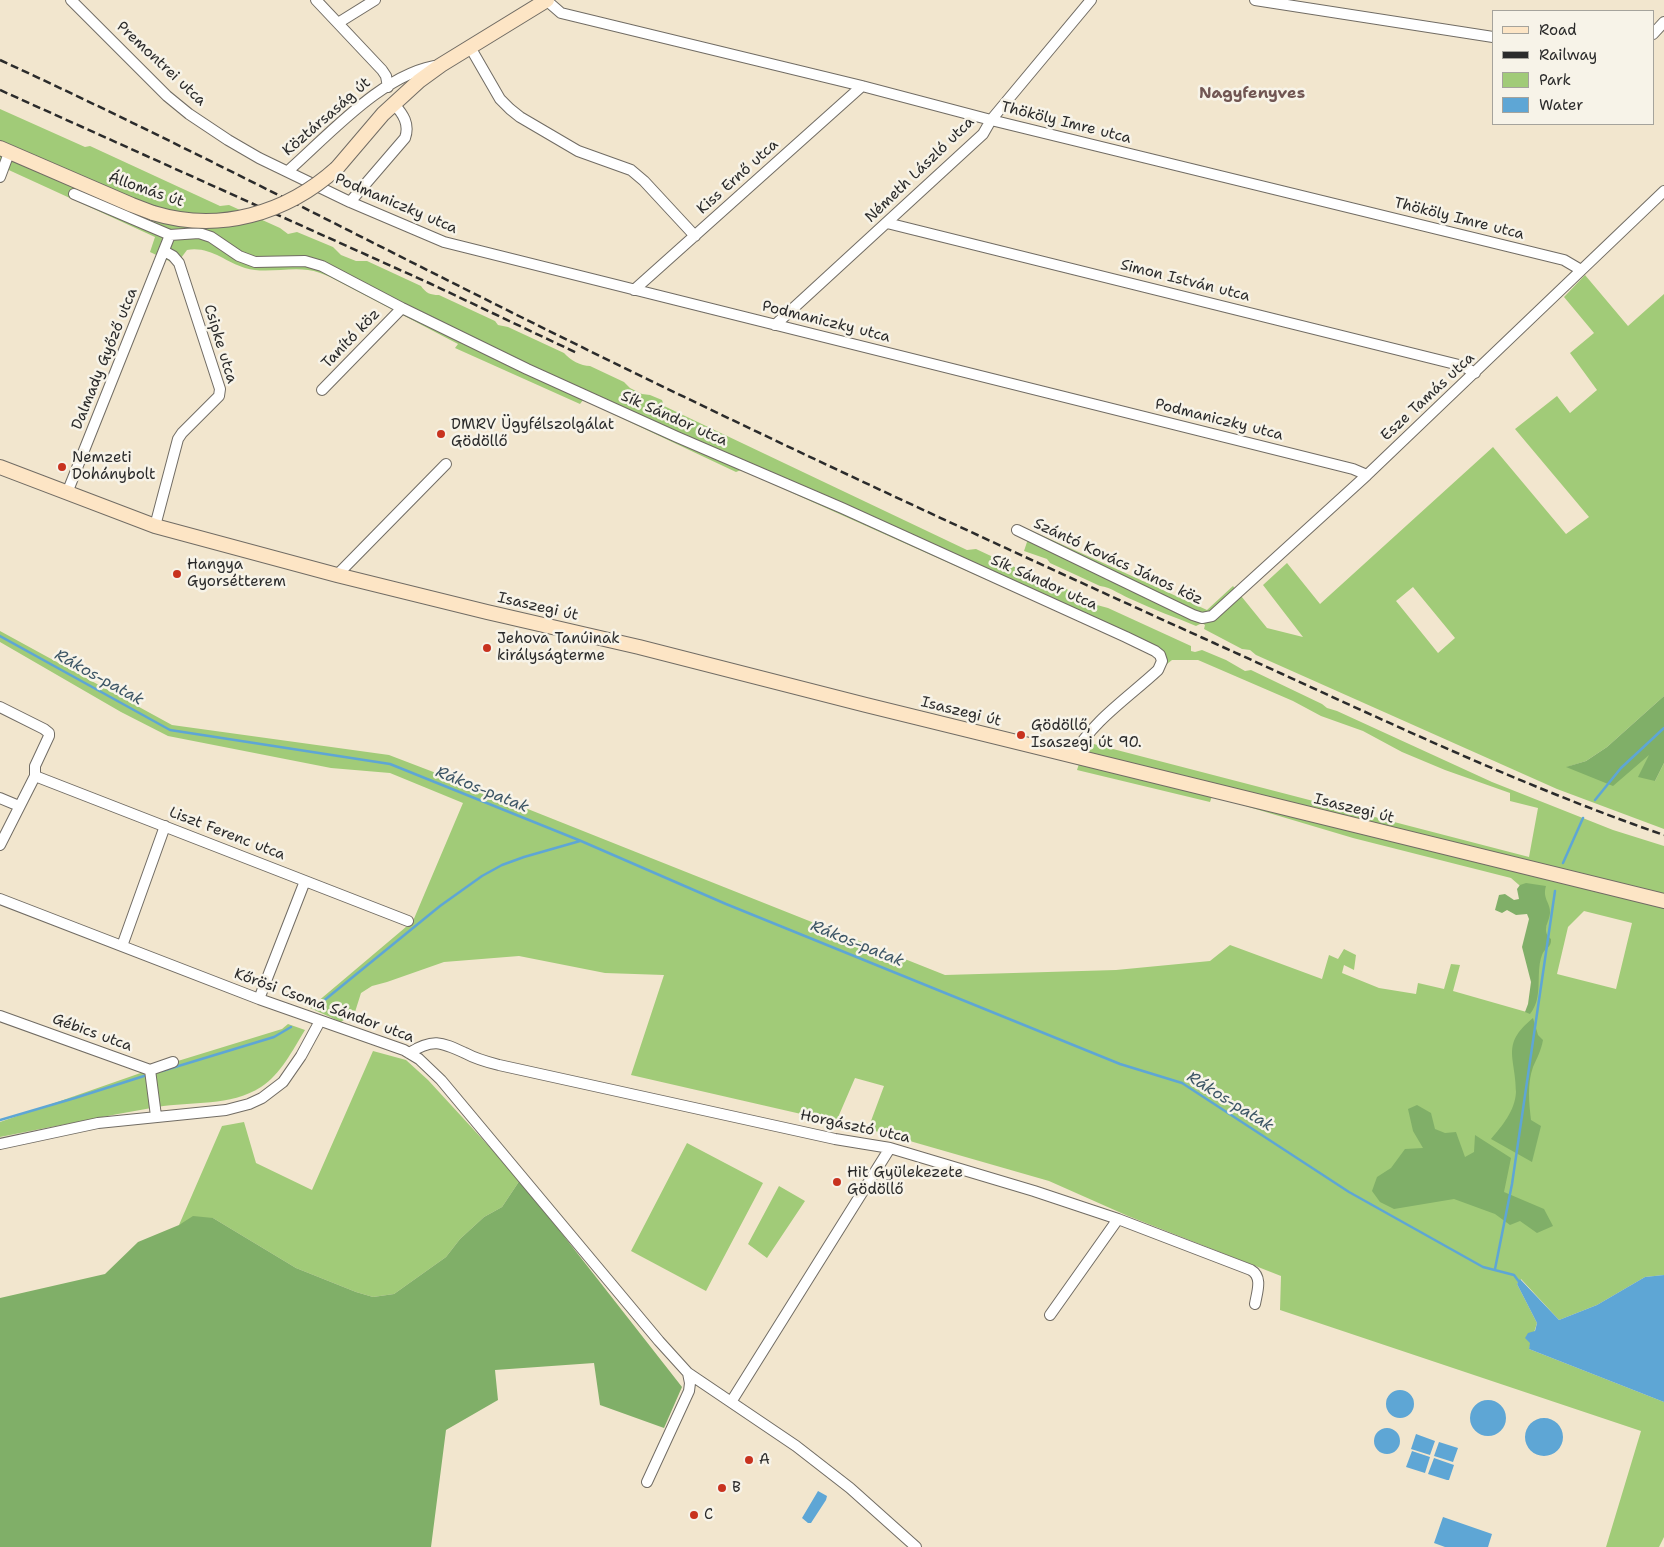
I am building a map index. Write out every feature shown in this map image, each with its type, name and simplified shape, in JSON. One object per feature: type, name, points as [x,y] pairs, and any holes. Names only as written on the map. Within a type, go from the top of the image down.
[{"type":"main road","name":"Köztársaság út","points":[[337,168],[394,104],[419,81],[441,65],[546,0]]},
{"type":"main road","name":"Állomás út","points":[[5,150],[153,213],[193,221],[224,220],[251,216],[291,200],[313,187],[337,168]]},
{"type":"main road","name":"Isaszegi út","points":[[0,467],[155,526],[337,576],[640,647],[1664,902]]},
{"type":"street","name":"Premontrei utca","points":[[71,0],[167,96],[228,140],[288,172]]},
{"type":"street","points":[[316,0],[382,70],[386,76],[388,87]]},
{"type":"street","points":[[338,23],[376,0]]},
{"type":"street","name":"Thököly Imre utca","points":[[546,0],[561,13],[1564,260],[1582,270]]},
{"type":"street","name":"Németh László utca","points":[[775,325],[983,134],[991,120],[1091,0]]},
{"type":"street","points":[[1255,0],[1492,38]]},
{"type":"street","points":[[1654,33],[1664,22]]},
{"type":"street","points":[[470,47],[500,99],[510,109],[520,117],[578,151],[631,170],[644,181],[695,236]]},
{"type":"street","name":"Köztársaság út","points":[[288,172],[355,111],[388,87],[419,69],[441,65]]},
{"type":"street","name":"Kiss Ernő utca","points":[[634,290],[862,86]]},
{"type":"street","points":[[350,202],[406,134],[406,121],[394,104]]},
{"type":"street","points":[[0,177],[5,150]]},
{"type":"street","name":"Podmaniczky utca","points":[[288,172],[427,236],[458,247],[1352,469],[1367,475]]},
{"type":"street","name":"Esze Tamás utca","points":[[1208,618],[1214,615],[1367,475],[1664,191]]},
{"type":"street","name":"Állomás út","points":[[74,194],[170,236]]},
{"type":"street","name":"Simon István utca","points":[[887,223],[1464,366],[1475,373]]},
{"type":"street","name":"Sík Sándor utca","points":[[170,236],[199,233],[211,237],[239,256],[255,262],[312,262],[527,369],[668,433],[842,508],[1155,651],[1162,659],[1158,670],[1093,729],[1079,744],[1073,756]]},
{"type":"street","name":"Dalmady Győző utca","points":[[67,493],[170,236]]},
{"type":"street","name":"Csipke utca","points":[[155,526],[178,439],[219,396],[220,389],[179,263],[173,256],[164,251]]},
{"type":"street","name":"Tanító köz","points":[[322,390],[402,308]]},
{"type":"street","points":[[337,576],[446,464]]},
{"type":"street","name":"Szántó Kovács János köz","points":[[1017,530],[1034,540],[1193,615],[1208,618]]},
{"type":"street","points":[[0,707],[49,733],[35,766],[34,776],[0,845]]},
{"type":"street","name":"Liszt Ferenc utca","points":[[34,776],[408,920]]},
{"type":"street","points":[[0,798],[19,806]]},
{"type":"street","points":[[122,946],[165,826]]},
{"type":"street","points":[[259,999],[306,881]]},
{"type":"street","name":"Kőrösi Csoma Sándor utca","points":[[0,899],[259,999],[410,1053],[441,1080],[688,1373],[796,1446],[850,1488],[916,1547]]},
{"type":"street","name":"Gébics utca","points":[[0,1016],[150,1070]]},
{"type":"street","points":[[0,1144],[98,1123],[226,1110],[249,1104],[278,1087],[289,1074],[320,1021]]},
{"type":"street","name":"Horgásztó utca","points":[[410,1053],[422,1045],[441,1043],[472,1057],[498,1065],[835,1138],[890,1148],[1034,1191],[1118,1219],[1255,1272],[1259,1280],[1255,1304]]},
{"type":"street","points":[[156,1116],[150,1070],[173,1062]]},
{"type":"street","points":[[731,1402],[890,1148]]},
{"type":"street","points":[[1050,1315],[1118,1219]]},
{"type":"street","points":[[647,1482],[689,1391],[688,1373]]},
{"type":"green space","points":[[0,109],[85,147],[90,146],[220,206],[229,205],[280,228],[288,234],[297,232],[333,247],[341,255],[356,261],[367,261],[421,286],[428,293],[439,295],[495,321],[498,325],[508,327],[564,353],[576,362],[590,366],[624,382],[630,388],[642,394],[662,400],[664,406],[967,550],[976,549],[1093,601],[1097,605],[1108,608],[1191,646],[1191,651],[1202,650],[1226,660],[1245,671],[1251,670],[1327,708],[1492,782],[1613,830],[1664,846],[1664,1275],[1645,1277],[1597,1305],[1559,1320],[1521,1279],[1517,1284],[1537,1323],[1529,1349],[1664,1402],[1664,1537],[1659,1547],[1606,1547],[1641,1431],[1280,1310],[1281,1276],[1128,1216],[1049,1181],[868,1129],[884,1086],[855,1078],[836,1122],[631,1075],[664,975],[605,973],[519,956],[444,962],[372,986],[361,993],[355,1012],[341,1022],[310,1008],[413,921],[463,803],[390,773],[331,768],[168,736],[121,712],[0,642],[0,631],[172,725],[389,755],[945,975],[1116,970],[1210,961],[1230,945],[1322,979],[1329,955],[1338,959],[1344,949],[1356,955],[1354,970],[1344,965],[1342,973],[1379,988],[1416,994],[1418,983],[1444,989],[1451,964],[1460,965],[1453,991],[1530,1013],[1549,911],[1511,878],[1353,838],[1212,796],[1210,802],[1077,770],[1086,742],[1529,857],[1538,808],[1510,801],[1510,793],[1445,770],[1402,752],[1363,731],[1321,716],[1293,701],[1198,660],[1172,660],[1167,664],[1148,652],[741,470],[736,472],[583,400],[580,404],[455,348],[458,344],[327,276],[314,271],[300,269],[253,270],[210,252],[195,249],[187,250],[181,258],[184,268],[150,252],[155,237],[0,166]],"holes":[[[1584,911],[1632,923],[1616,989],[1557,974],[1568,927]]]},
{"type":"green space","points":[[1585,275],[1628,326],[1664,294],[1664,696],[1607,747],[1586,761],[1567,767],[1650,753],[1655,781],[1664,763],[1664,829],[1557,789],[1256,655],[1250,650],[1242,649],[1204,629],[1205,625],[1202,623],[1196,626],[1100,586],[1050,563],[1047,559],[1024,551],[1028,539],[1015,531],[1019,525],[1207,610],[1233,586],[1267,628],[1303,637],[1263,585],[1287,563],[1320,604],[1493,447],[1566,534],[1589,517],[1515,429],[1557,396],[1570,413],[1597,390],[1570,353],[1594,333],[1564,297]],"holes":[[[1413,587],[1455,638],[1438,653],[1396,601]]]},
{"type":"green space","points":[[1664,696],[1664,763],[1655,781],[1638,777],[1649,755],[1613,786],[1566,767],[1586,761],[1607,747]]},
{"type":"green space","points":[[1526,883],[1546,886],[1545,894],[1550,913],[1546,933],[1551,939],[1540,962],[1537,1000],[1530,1014],[1525,1012],[1531,982],[1522,947],[1529,919],[1527,914],[1516,915],[1507,910],[1502,913],[1495,910],[1499,895],[1505,894],[1514,900],[1519,899],[1517,889],[1520,885]]},
{"type":"green space","points":[[1533,1018],[1538,1035],[1543,1040],[1531,1073],[1529,1087],[1531,1120],[1541,1126],[1532,1162],[1491,1139],[1507,1118],[1515,1099],[1513,1044],[1516,1036]]},
{"type":"green space","points":[[288,1024],[305,1030],[286,1062],[268,1082],[237,1098],[224,1101],[157,1107],[0,1137],[0,1122],[155,1068],[282,1029]]},
{"type":"green space","points":[[373,1051],[406,1060],[428,1080],[520,1180],[502,1207],[484,1217],[460,1239],[446,1257],[394,1294],[373,1297],[296,1268],[213,1218],[179,1225],[222,1126],[244,1122],[256,1163],[312,1190]]},
{"type":"green space","points":[[1417,1105],[1431,1113],[1435,1129],[1445,1133],[1456,1132],[1465,1157],[1474,1152],[1475,1135],[1511,1158],[1504,1192],[1544,1209],[1553,1226],[1537,1233],[1520,1221],[1510,1225],[1495,1214],[1454,1199],[1394,1209],[1380,1202],[1372,1191],[1377,1177],[1391,1168],[1405,1149],[1423,1148],[1413,1131],[1408,1109]]},
{"type":"green space","points":[[687,1143],[763,1183],[706,1291],[631,1251]]},
{"type":"green space","points":[[520,1180],[682,1387],[664,1428],[600,1405],[594,1363],[495,1370],[498,1400],[446,1430],[431,1547],[0,1547],[0,1298],[105,1274],[138,1242],[179,1225],[193,1216],[213,1218],[296,1268],[356,1292],[373,1297],[394,1294],[446,1257],[460,1239],[484,1217],[502,1207]]},
{"type":"green space","points":[[779,1186],[805,1201],[767,1258],[748,1244]]},
{"type":"water","points":[[1664,1275],[1664,1402],[1529,1349],[1530,1343],[1525,1338],[1528,1333],[1535,1331],[1537,1323],[1517,1284],[1520,1279],[1559,1320],[1597,1305],[1645,1277]]},
{"type":"water","points":[[1400,1390],[1410,1394],[1414,1404],[1410,1414],[1400,1418],[1390,1414],[1386,1404],[1390,1394]]},
{"type":"water","points":[[1488,1400],[1495,1401],[1501,1405],[1505,1411],[1505,1425],[1501,1431],[1495,1435],[1488,1436],[1481,1435],[1475,1431],[1471,1425],[1470,1418],[1471,1411],[1475,1405],[1481,1401]]},
{"type":"water","points":[[1544,1418],[1557,1424],[1563,1437],[1557,1450],[1544,1456],[1531,1450],[1525,1437],[1531,1424]]},
{"type":"water","points":[[1387,1428],[1396,1432],[1400,1441],[1396,1450],[1387,1454],[1378,1450],[1374,1441],[1378,1432]]},
{"type":"water","points":[[1416,1434],[1435,1441],[1430,1455],[1411,1449]]},
{"type":"water","points":[[1439,1442],[1458,1448],[1453,1462],[1434,1456]]},
{"type":"water","points":[[1412,1451],[1430,1457],[1425,1473],[1406,1467]]},
{"type":"water","points":[[1434,1458],[1454,1465],[1449,1480],[1428,1474]]},
{"type":"water","points":[[818,1491],[827,1496],[826,1500],[811,1523],[808,1523],[802,1518]]},
{"type":"water","points":[[1443,1517],[1492,1534],[1488,1547],[1445,1547],[1434,1543]]},
{"type":"waterway","name":"Rákos-patak","points":[[0,636],[170,730],[390,764],[581,841],[726,904],[1120,1064],[1182,1083],[1349,1192],[1483,1267],[1514,1275],[1520,1283]]},
{"type":"waterway","points":[[1595,800],[1621,768],[1664,728]]},
{"type":"waterway","points":[[1563,863],[1583,818]]},
{"type":"waterway","points":[[316,1007],[440,906],[482,876],[502,865],[524,857],[580,841]]},
{"type":"waterway","points":[[1495,1269],[1512,1184],[1555,891]]},
{"type":"waterway","points":[[162,1071],[274,1037],[291,1027]]},
{"type":"waterway","points":[[0,1120],[144,1076]]},
{"type":"railway","points":[[0,60],[197,154],[607,359],[866,483],[1493,769],[1664,835]]},
{"type":"railway","points":[[0,90],[429,283],[577,353]]},
{"type":"place","name":"DMRV Ügyfélszolgálat Gödöllő","points":[[441,434]]},
{"type":"place","name":"Nemzeti Dohánybolt","points":[[62,467]]},
{"type":"place","name":"Hangya Gyorsétterem","points":[[177,574]]},
{"type":"place","name":"Jehova Tanúinak királyságterme","points":[[487,648]]},
{"type":"place","name":"Gödöllő, Isaszegi út 90.","points":[[1021,735]]},
{"type":"place","name":"Hit Gyülekezete Gödöllő","points":[[837,1182]]},
{"type":"place","name":"A","points":[[749,1460]]},
{"type":"place","name":"B","points":[[722,1488]]},
{"type":"place","name":"C","points":[[694,1515]]},
{"type":"district","name":"Nagyfenyves","points":[[1252,94]]}]
